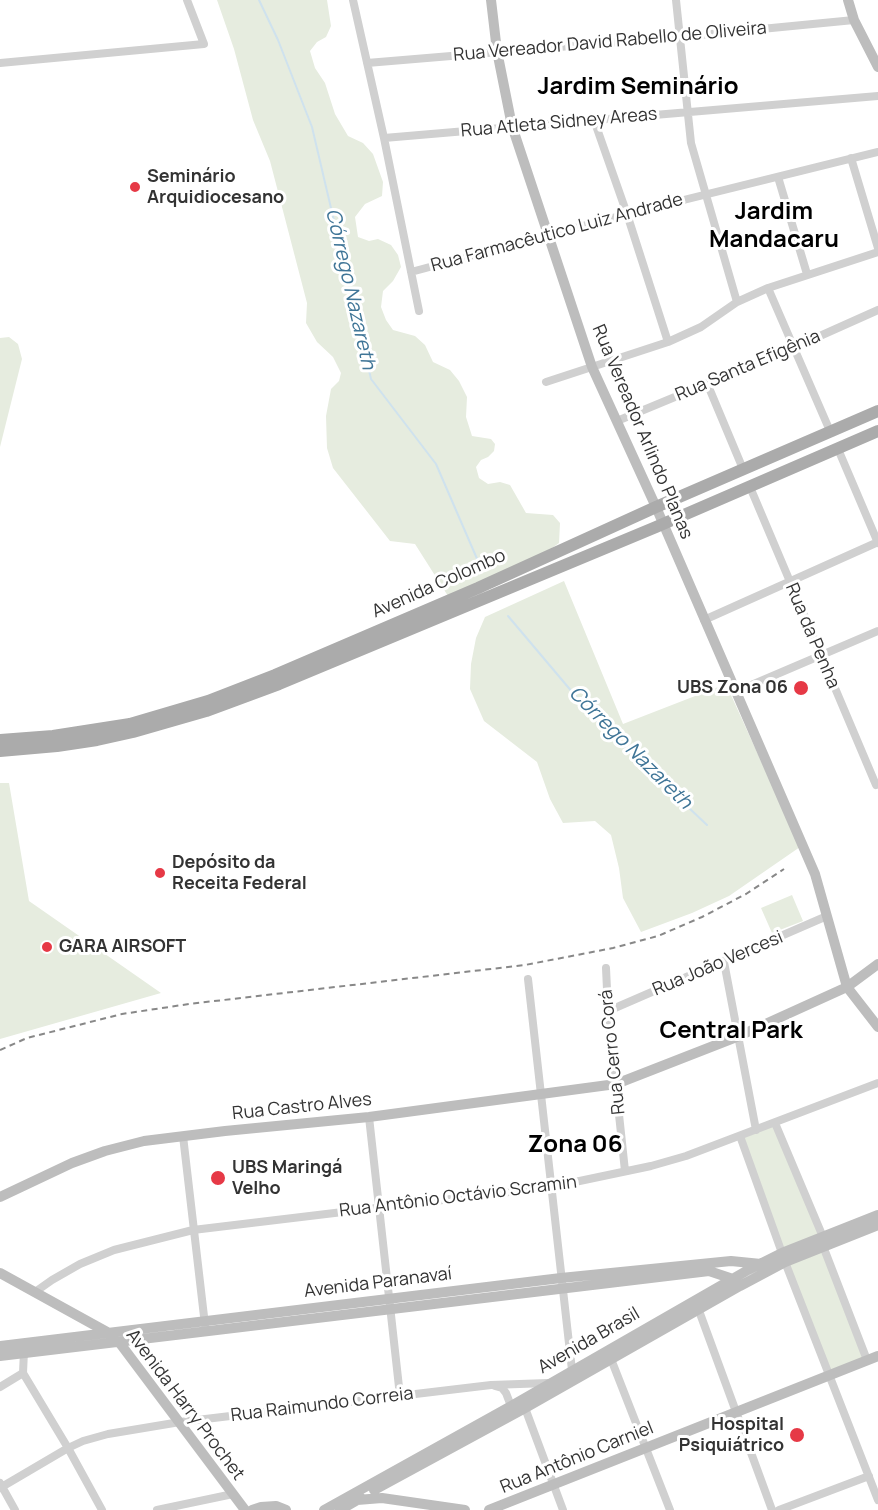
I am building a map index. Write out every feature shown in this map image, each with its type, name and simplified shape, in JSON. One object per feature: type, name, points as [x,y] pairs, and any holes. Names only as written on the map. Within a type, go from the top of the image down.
[{"type":"main road","name":"Avenida Colombo","points":[[0,740],[52,736],[130,724],[208,702],[478,588],[656,507],[878,411]]},
{"type":"main road","name":"Avenida Colombo","points":[[4,752],[97,740],[206,711],[279,684],[663,524],[878,431]]},
{"type":"main road","points":[[786,451],[793,468]]},
{"type":"street","points":[[0,63],[204,44],[187,0]]},
{"type":"street","points":[[353,0],[419,311]]},
{"type":"street","name":"Rua Vereador Arlindo Planas","points":[[491,0],[497,51],[512,126],[592,367],[656,507],[809,862],[828,916],[847,987]]},
{"type":"street","points":[[676,0],[691,143],[737,302]]},
{"type":"street","points":[[848,0],[854,20],[878,67]]},
{"type":"street","name":"Rua Vereador David Rabello de Oliveira","points":[[367,63],[679,38],[854,20]]},
{"type":"street","name":"Rua Atleta Sidney Areas","points":[[384,138],[878,96]]},
{"type":"street","points":[[594,120],[668,342]]},
{"type":"street","name":"Rua Farmacêutico Luiz Andrade","points":[[411,272],[548,234],[878,152]]},
{"type":"street","points":[[546,382],[668,342],[701,327],[737,302],[768,288],[878,250],[851,158]]},
{"type":"street","points":[[778,177],[807,274]]},
{"type":"street","points":[[768,288],[830,431]]},
{"type":"street","name":"Rua Santa Efigênia","points":[[617,421],[878,310]]},
{"type":"street","points":[[707,383],[743,469]]},
{"type":"street","points":[[704,620],[878,542],[838,449]]},
{"type":"street","name":"Rua da Penha","points":[[750,487],[876,785]]},
{"type":"street","points":[[735,692],[878,631]]},
{"type":"street","name":"Rua João Vercesi","points":[[608,1011],[828,916]]},
{"type":"street","points":[[724,962],[756,1130]]},
{"type":"street","name":"Rua Castro Alves","points":[[0,1197],[56,1170],[105,1151],[144,1141],[369,1117],[616,1084],[739,1036],[847,987],[878,964]]},
{"type":"street","name":"Rua Cerro Corá","points":[[606,968],[608,1011],[626,1172]]},
{"type":"street","points":[[528,979],[572,1370]]},
{"type":"street","points":[[847,987],[878,1027]]},
{"type":"street","name":"Rua Antônio Octávio Scramin","points":[[35,1292],[80,1264],[114,1250],[193,1230],[551,1187],[626,1172],[686,1156],[878,1083]]},
{"type":"street","points":[[369,1117],[400,1396]]},
{"type":"street","points":[[775,1123],[867,1360]]},
{"type":"street","points":[[183,1136],[206,1332]]},
{"type":"street","points":[[740,1136],[878,1500]]},
{"type":"street","name":"Avenida Brasil","points":[[823,1242],[878,1215]]},
{"type":"street","name":"Avenida Brasil","points":[[340,1510],[611,1359],[698,1308],[761,1264],[878,1225]]},
{"type":"street","name":"Avenida Brasil","points":[[324,1510],[572,1370],[784,1257]]},
{"type":"street","name":"Avenida Paranavaí","points":[[0,1356],[23,1348],[107,1332],[390,1304],[731,1261],[761,1264]]},
{"type":"street","name":"Avenida Paranavaí","points":[[562,1284],[709,1271],[736,1283]]},
{"type":"street","name":"Avenida Harry Prochet","points":[[0,1273],[107,1332],[119,1342],[245,1510]]},
{"type":"street","name":"Avenida Paranavaí","points":[[0,1346],[23,1348],[119,1342],[206,1332],[390,1304]]},
{"type":"street","points":[[698,1308],[772,1510]]},
{"type":"street","points":[[23,1348],[23,1373],[102,1510]]},
{"type":"street","name":"Rua Antônio Carniel","points":[[489,1510],[878,1356]]},
{"type":"street","points":[[611,1359],[670,1510]]},
{"type":"street","points":[[0,1387],[23,1373]]},
{"type":"street","name":"Rua Raimundo Correia","points":[[1,1486],[68,1448],[108,1434],[180,1422],[491,1385],[549,1383]]},
{"type":"street","points":[[491,1385],[502,1388],[511,1406]]},
{"type":"street","points":[[525,1408],[563,1510]]},
{"type":"street","points":[[779,1510],[868,1476]]},
{"type":"street","points":[[1,1486],[15,1510]]},
{"type":"street","points":[[158,1510],[232,1494]]},
{"type":"street","points":[[357,1500],[382,1498],[465,1510]]},
{"type":"street","points":[[252,1510],[276,1506],[286,1510]]},
{"type":"shaded area","points":[[217,0],[327,0],[331,26],[326,37],[317,42],[310,51],[315,68],[325,83],[335,114],[348,136],[363,143],[373,154],[383,182],[382,196],[365,204],[355,217],[358,237],[369,241],[378,239],[391,245],[398,255],[401,267],[393,281],[383,291],[381,307],[386,320],[393,330],[415,336],[425,345],[433,362],[450,370],[459,381],[467,397],[466,417],[472,436],[491,439],[495,444],[494,451],[481,460],[476,467],[479,478],[488,484],[500,482],[510,485],[526,513],[553,515],[560,523],[559,543],[548,551],[448,596],[415,544],[390,541],[333,468],[327,448],[326,416],[331,389],[339,381],[341,373],[333,357],[317,342],[306,323],[307,303],[270,161],[253,120],[234,49]]},
{"type":"shaded area","points":[[9,337],[18,344],[22,359],[0,447],[0,338]]},
{"type":"shaded area","points":[[564,581],[623,724],[726,684],[800,847],[729,896],[641,932],[623,898],[611,835],[595,821],[563,823],[550,799],[537,762],[484,721],[470,689],[471,664],[476,638],[485,617]]},
{"type":"shaded area","name":"GARA AIRSOFT","points":[[0,783],[9,783],[29,901],[161,993],[0,1039]]},
{"type":"shaded area","points":[[792,895],[803,921],[772,933],[761,908]]},
{"type":"shaded area","points":[[775,1123],[823,1237],[782,1253],[740,1136]]},
{"type":"shaded area","points":[[823,1246],[867,1360],[829,1376],[785,1262]]},
{"type":"waterway","name":"Córrego Nazareth","points":[[259,0],[278,40],[312,127],[371,379],[436,464],[478,561]]},
{"type":"waterway","name":"Córrego Nazareth","points":[[508,616],[595,719],[707,825]]},
{"type":"railway","points":[[0,1050],[27,1038],[122,1014],[189,1004],[525,965],[613,948],[658,936],[702,917],[746,894],[784,869]]},
{"type":"place","name":"Seminário Arquidiocesano","points":[[135,187]]},
{"type":"place","name":"UBS Zona 06","points":[[801,688]]},
{"type":"place","name":"Depósito da Receita Federal","points":[[160,873]]},
{"type":"place","name":"GARA AIRSOFT","points":[[47,947]]},
{"type":"place","name":"UBS Maringá Velho","points":[[218,1178]]},
{"type":"place","name":"Hospital Psiquiátrico","points":[[797,1435]]},
{"type":"district","name":"Jardim Seminário","points":[[638,87]]},
{"type":"district","name":"Jardim Mandacaru","points":[[774,226]]},
{"type":"district","name":"Central Park","points":[[731,1031]]},
{"type":"district","name":"Zona 06","points":[[575,1145]]}]
